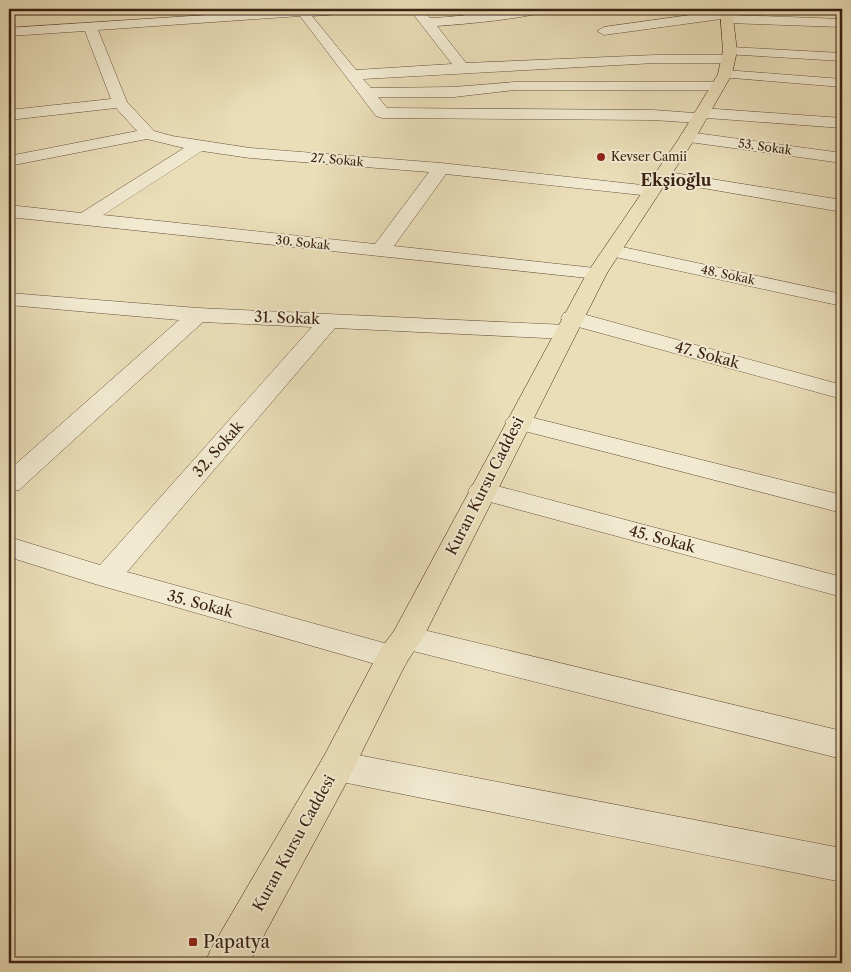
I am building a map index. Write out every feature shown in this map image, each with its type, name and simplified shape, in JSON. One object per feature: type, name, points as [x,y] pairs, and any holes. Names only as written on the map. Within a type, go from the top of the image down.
[{"type":"main road","points":[[725,67],[727,14]]},
{"type":"main road","name":"Kuran Kursu Caddesi","points":[[226,963],[337,766],[597,273],[696,123],[725,67]]},
{"type":"street","points":[[108,25],[136,9]]},
{"type":"street","points":[[9,32],[353,9]]},
{"type":"street","points":[[414,9],[427,22],[462,68]]},
{"type":"street","points":[[427,22],[480,19],[542,9]]},
{"type":"street","points":[[303,12],[382,113],[653,115],[696,123],[842,123]]},
{"type":"street","points":[[604,31],[727,14],[842,23]]},
{"type":"street","name":"27. Sokak","points":[[90,26],[120,103],[148,134],[169,142],[197,147],[656,184],[842,206]]},
{"type":"street","points":[[366,93],[454,92],[842,58]]},
{"type":"street","points":[[352,75],[655,59],[842,83]]},
{"type":"street","points":[[9,115],[120,103]]},
{"type":"street","name":"53. Sokak","points":[[696,123],[842,158]]},
{"type":"street","points":[[9,161],[148,134]]},
{"type":"street","points":[[83,220],[197,147]]},
{"type":"street","points":[[380,251],[441,168]]},
{"type":"street","name":"30. Sokak","points":[[9,211],[597,273]]},
{"type":"street","name":"48. Sokak","points":[[613,251],[842,300]]},
{"type":"street","name":"31. Sokak","points":[[9,299],[198,315],[569,325]]},
{"type":"street","points":[[9,484],[198,315]]},
{"type":"street","name":"32. Sokak","points":[[106,578],[330,320]]},
{"type":"street","name":"47. Sokak","points":[[569,325],[842,392]]},
{"type":"street","points":[[518,422],[842,504]]},
{"type":"street","name":"45. Sokak","points":[[482,491],[842,587]]},
{"type":"street","name":"35. Sokak","points":[[9,547],[106,578],[400,647],[842,745]]},
{"type":"street","points":[[337,766],[841,865]]},
{"type":"place","name":"Kevser Camii","points":[[601,157]]},
{"type":"place","name":"Papatya","points":[[193,942]]},
{"type":"district","name":"Ekşioğlu","points":[[676,180]]}]
